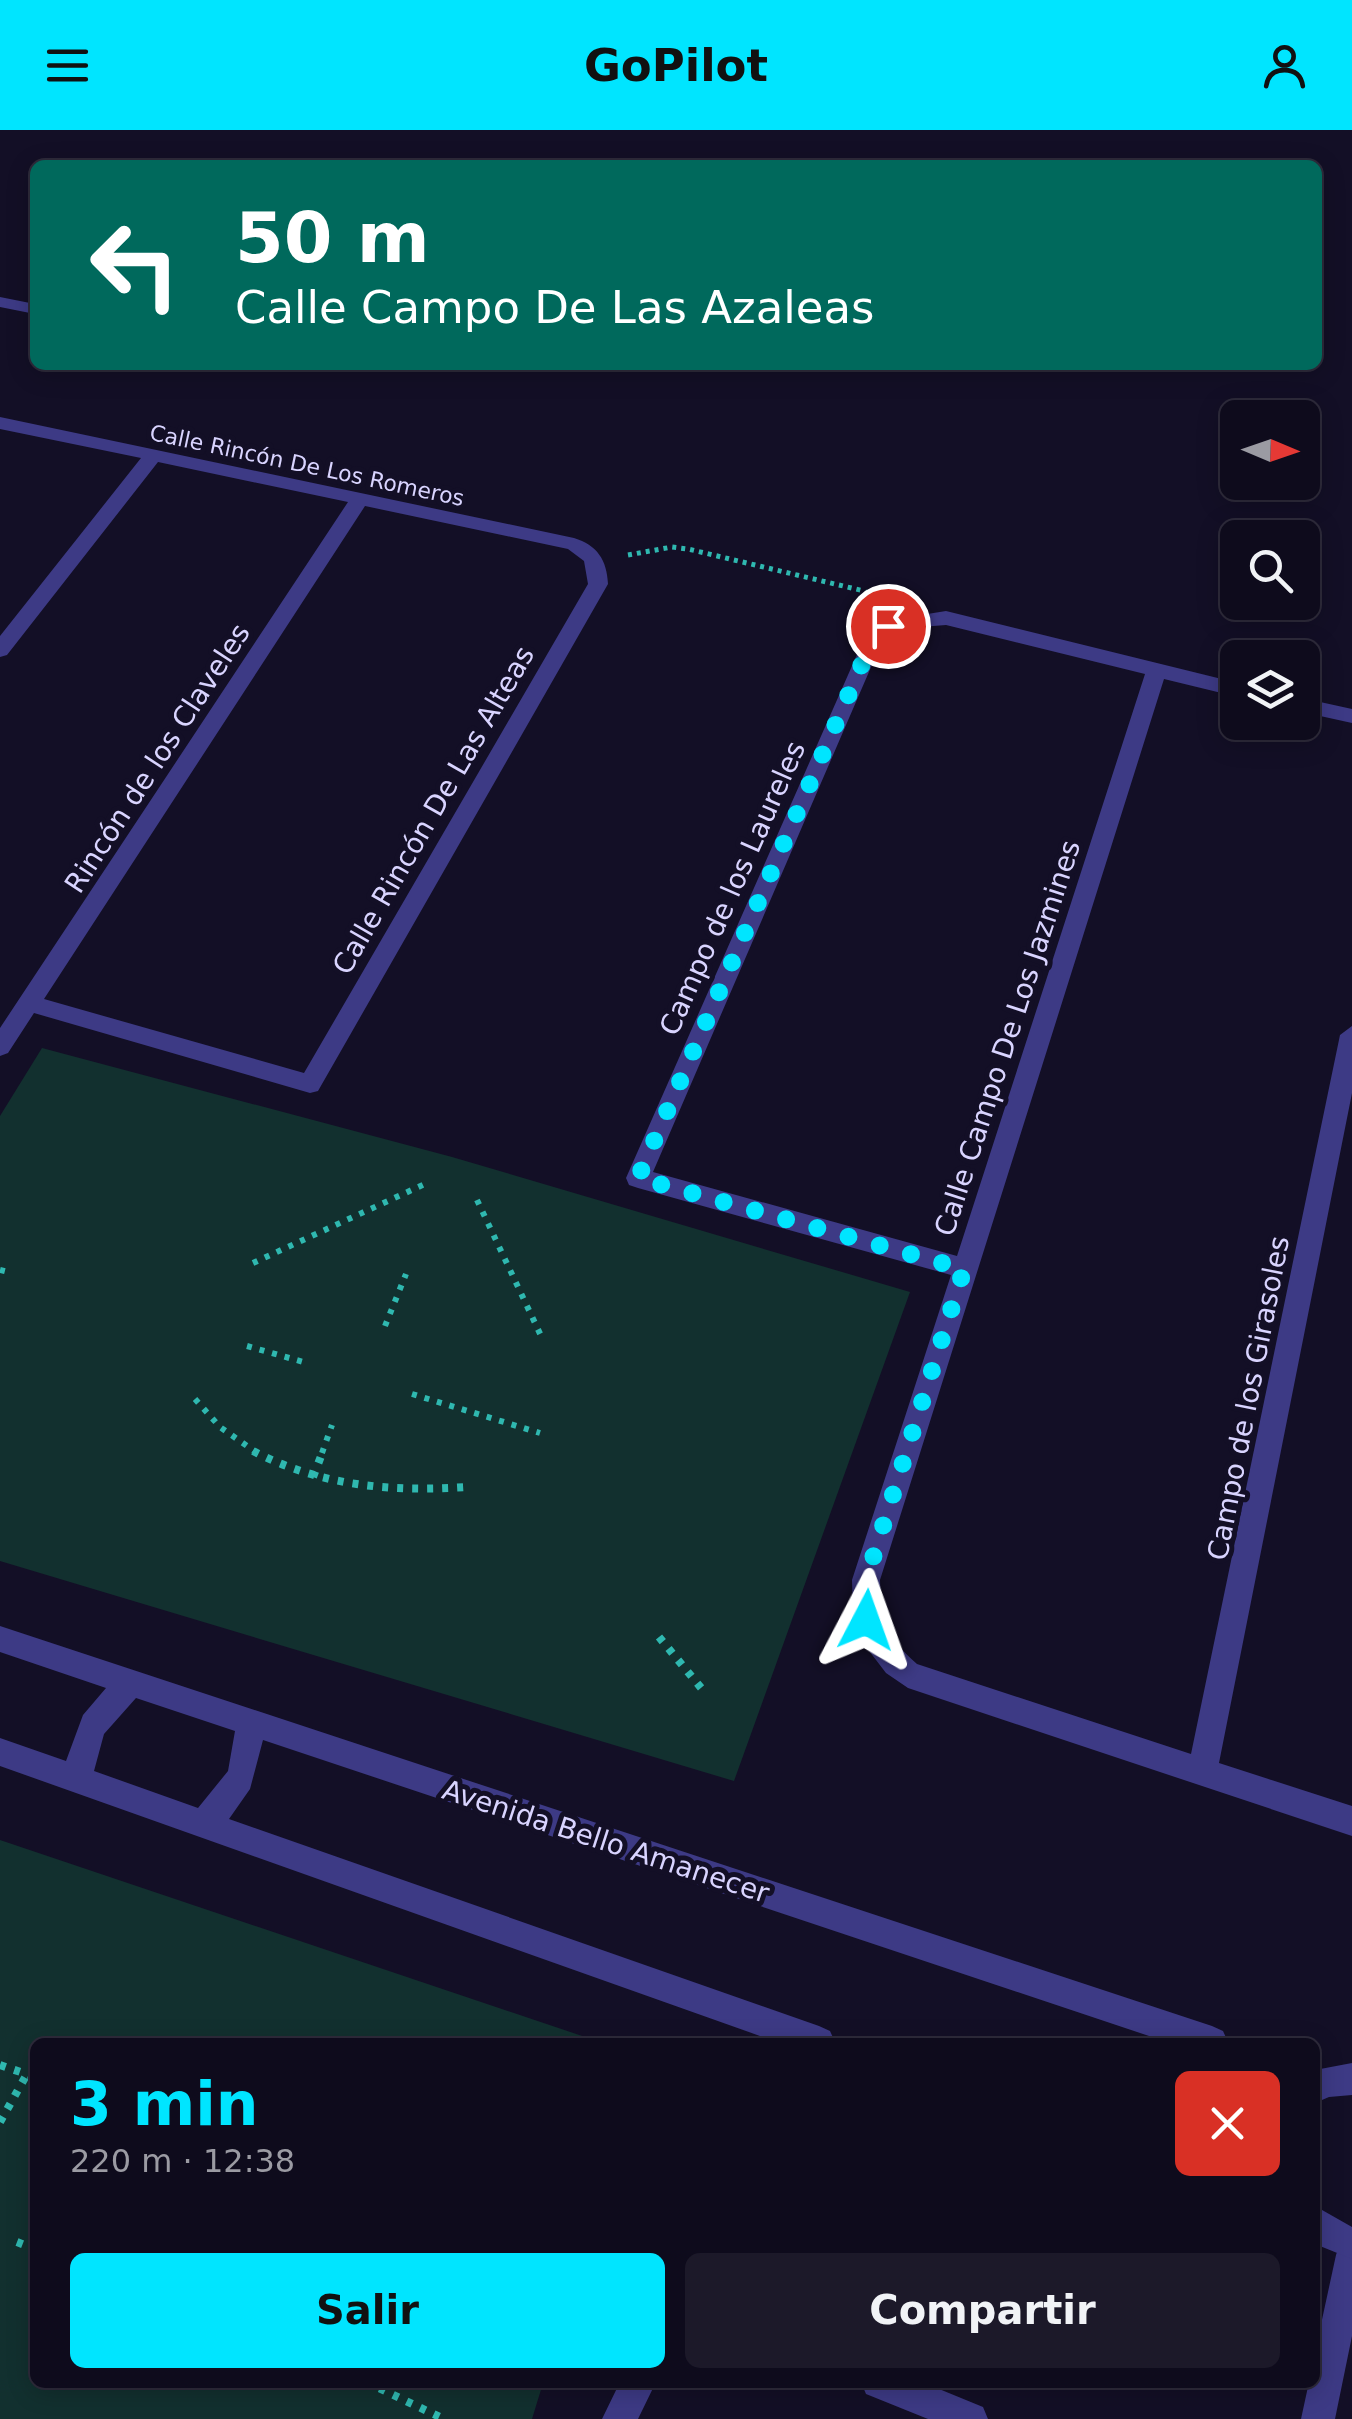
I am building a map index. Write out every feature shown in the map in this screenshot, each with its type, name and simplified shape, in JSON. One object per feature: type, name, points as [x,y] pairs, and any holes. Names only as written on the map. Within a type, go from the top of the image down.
[{"type":"street","name":"Calle Rincón De Los Romeros","points":[[0,423],[574,544],[589,552],[598,564]]},
{"type":"street","points":[[0,650],[153,456]]},
{"type":"street","name":"Rincón de los Claveles","points":[[0,1047],[360,499]]},
{"type":"street","name":"Calle Rincón De Las Alteas","points":[[29,1003],[310,1084],[598,584],[598,564]]},
{"type":"street","points":[[888,626],[914,618],[946,618],[1220,686]]},
{"type":"street","name":"Campo de los Laureles","points":[[888,626],[872,641],[638,1178],[964,1269]]},
{"type":"street","name":"Calle Campo De Los Jazmines","points":[[1156,672],[866,1580],[866,1620],[880,1651],[908,1675],[1202,1774]]},
{"type":"street","points":[[1320,709],[1352,716]]},
{"type":"street","name":"Campo de los Girasoles","points":[[1202,1774],[1352,1035]]},
{"type":"street","name":"Avenida Bello Amanecer","points":[[0,1639],[1200,2038]]},
{"type":"street","points":[[78,1779],[89,1727],[102,1708],[132,1683]]},
{"type":"street","points":[[202,1824],[240,1782],[250,1754],[249,1722]]},
{"type":"street","points":[[0,1752],[808,2038]]},
{"type":"street","points":[[1202,1774],[1352,1821]]},
{"type":"street","points":[[1320,2226],[1352,2243]]},
{"type":"street","points":[[1318,2419],[1352,2255]]},
{"type":"street","points":[[619,2419],[636,2388]]},
{"type":"street","points":[[893,2388],[971,2419]]},
{"type":"lane","points":[[0,302],[30,308]]},
{"type":"path","points":[[598,564],[637,552],[688,549],[864,591],[878,599],[888,626]]},
{"type":"path","points":[[253,1262],[426,1183]]},
{"type":"path","points":[[477,1200],[543,1340]]},
{"type":"path","points":[[0,1270],[12,1273]]},
{"type":"path","points":[[385,1326],[406,1274]]},
{"type":"path","points":[[246,1346],[307,1363]]},
{"type":"path","points":[[412,1394],[540,1432]]},
{"type":"path","points":[[195,1399],[224,1434],[312,1478],[344,1486],[397,1490],[466,1487]]},
{"type":"path","points":[[312,1478],[332,1425]]},
{"type":"path","points":[[659,1637],[702,1690]]},
{"type":"path","points":[[0,2065],[30,2075]]},
{"type":"path","points":[[0,2122],[30,2077]]},
{"type":"path","points":[[17,2242],[30,2247]]},
{"type":"path","points":[[379,2388],[444,2419]]},
{"type":"green space","points":[[42,1048],[452,1157],[910,1292],[734,1781],[0,1561],[0,1116]]},
{"type":"green space","points":[[0,1840],[588,2038],[30,2038],[30,2388],[541,2388],[532,2419],[0,2419]]},
{"type":"route","points":[[866,1620],[866,1580],[964,1269],[638,1178],[872,641],[888,626]]}]
